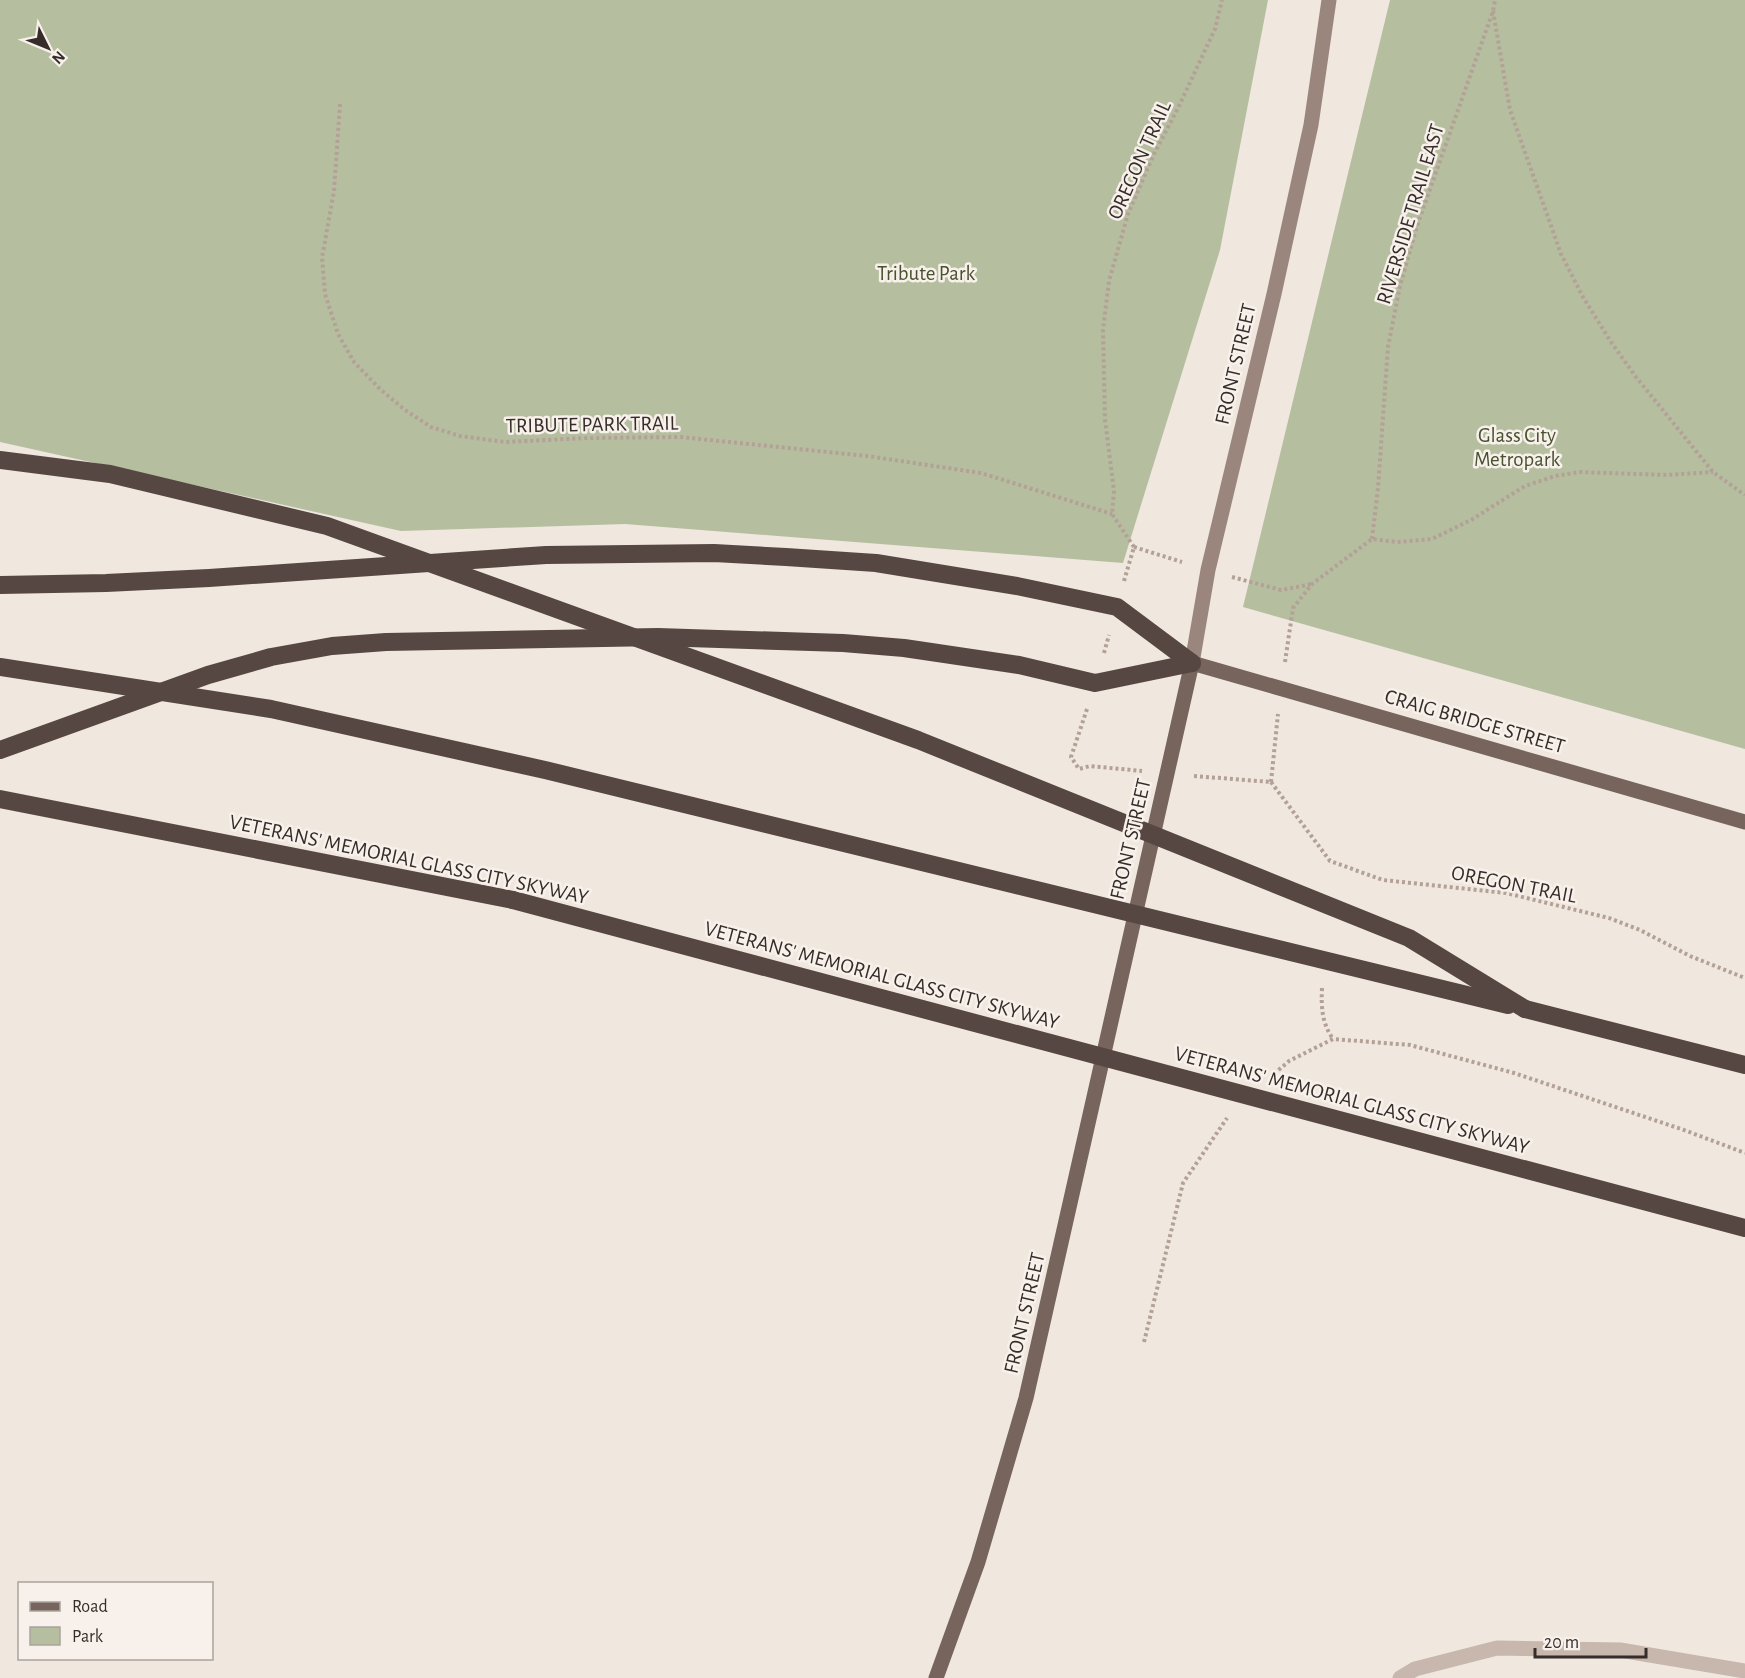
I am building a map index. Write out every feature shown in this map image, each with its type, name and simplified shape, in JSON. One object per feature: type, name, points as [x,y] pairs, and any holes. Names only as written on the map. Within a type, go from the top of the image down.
[{"type":"highway","points":[[0,460],[110,474],[327,526],[372,542],[918,740],[1398,933],[1525,1009]]},
{"type":"highway","points":[[0,585],[106,583],[546,555],[714,553],[876,563],[1017,586],[1117,608],[1192,663]]},
{"type":"highway","points":[[0,750],[208,675],[271,657],[332,646],[386,642],[658,637],[843,643],[904,648],[1019,664],[1095,683],[1192,663]]},
{"type":"highway","points":[[0,667],[271,709],[545,770],[1525,1009],[1745,1065]]},
{"type":"highway","name":"VETERANS' MEMORIAL GLASS CITY SKYWAY","points":[[0,799],[513,900],[1745,1228]]},
{"type":"main road","name":"FRONT STREET","points":[[936,1678],[978,1562],[1026,1398],[1192,663],[1208,570],[1274,294],[1311,125],[1329,0]]},
{"type":"main road","name":"CRAIG BRIDGE STREET","points":[[1192,663],[1745,822]]},
{"type":"lane","points":[[1400,1678],[1415,1669],[1497,1648],[1620,1650],[1745,1671]]},
{"type":"path","name":"OREGON TRAIL","points":[[1112,514],[1114,491],[1105,420],[1103,330],[1109,282],[1128,214],[1152,156],[1178,108],[1215,29],[1222,0]]},
{"type":"path","name":"RIVERSIDE TRAIL EAST","points":[[1372,539],[1388,347],[1400,286],[1417,226],[1495,0]]},
{"type":"path","name":"RIVERSIDE TRAIL EAST","points":[[1493,11],[1510,110],[1561,254],[1583,297],[1611,342],[1713,472],[1745,495]]},
{"type":"path","name":"TRIBUTE PARK TRAIL","points":[[340,104],[334,191],[322,258],[325,294],[338,334],[354,362],[380,389],[405,410],[431,427],[460,436],[504,442],[680,437],[867,456],[981,473],[1112,514]]},
{"type":"path","points":[[1293,608],[1320,577],[1372,539],[1397,542],[1432,539],[1471,520],[1525,486],[1555,476],[1579,472],[1666,475],[1713,472]]},
{"type":"path","points":[[1090,766],[1080,769],[1071,757],[1134,547],[1112,514]]},
{"type":"path","points":[[1281,590],[1312,584]]},
{"type":"path","name":"OREGON TRAIL","points":[[1271,782],[1330,861],[1383,880],[1506,893],[1609,918],[1640,930],[1690,956],[1745,978]]},
{"type":"green space","name":"Tribute Park","points":[[0,0],[1268,0],[1220,250],[1123,563],[625,524],[401,531],[0,442]]},
{"type":"green space","name":"Glass City Metropark","points":[[1390,0],[1745,0],[1745,749],[1243,607]]}]
